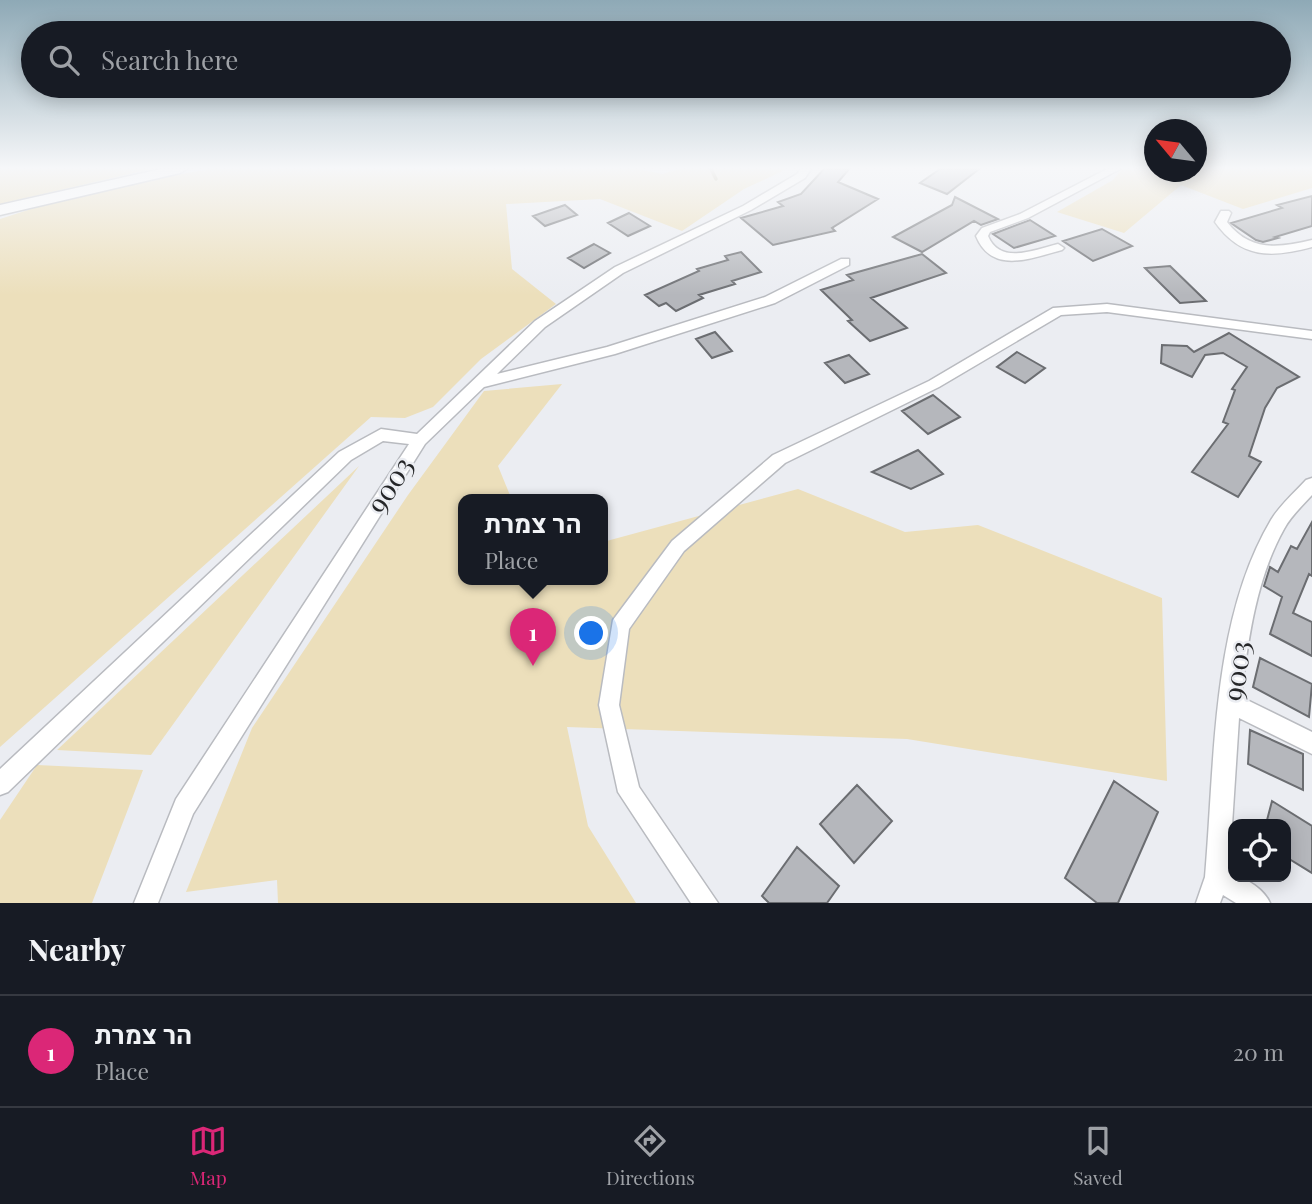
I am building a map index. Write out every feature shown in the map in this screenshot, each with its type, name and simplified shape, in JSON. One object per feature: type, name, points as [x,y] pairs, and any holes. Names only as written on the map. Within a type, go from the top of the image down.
[{"type":"street","points":[[419,440],[540,324],[620,270],[741,211]]},
{"type":"street","points":[[1033,211],[986,230],[982,236],[986,247],[1008,258],[1058,248]]},
{"type":"street","points":[[1225,214],[1221,222],[1229,236],[1248,247],[1283,252],[1312,243]]},
{"type":"street","points":[[477,383],[610,351],[770,300],[845,262]]},
{"type":"street","points":[[706,903],[629,792],[609,705],[620,626],[678,547],[779,459],[934,384],[1058,311],[1107,308],[1312,335]]},
{"type":"street","name":"9003","points":[[0,784],[345,456],[381,435],[419,440],[184,807],[146,903]]},
{"type":"street","name":"9003","points":[[1208,903],[1217,877],[1239,643],[1251,586],[1278,524],[1312,484]]},
{"type":"street","points":[[1232,703],[1312,743]]},
{"type":"street","points":[[1217,877],[1258,903]]},
{"type":"shaded area","points":[[24,211],[507,211],[512,269],[556,304],[481,359],[433,407],[405,418],[371,417],[0,747],[0,219]]},
{"type":"shaded area","points":[[631,211],[711,211],[682,231]]},
{"type":"shaded area","points":[[1150,211],[1124,233],[1057,212]]},
{"type":"shaded area","points":[[562,384],[498,466],[510,494],[458,494],[458,585],[608,585],[608,541],[798,489],[905,532],[978,525],[1162,598],[1167,781],[907,739],[567,727],[588,826],[636,903],[278,903],[277,880],[186,892],[252,728],[408,495],[484,391]]},
{"type":"shaded area","points":[[359,466],[151,755],[57,750]]},
{"type":"shaded area","points":[[37,765],[143,770],[92,903],[0,903],[0,820]]},
{"type":"building","points":[[547,211],[572,211],[577,215],[545,226],[533,216]]},
{"type":"building","points":[[765,211],[859,211],[832,228],[835,231],[773,245],[741,218]]},
{"type":"building","points":[[941,211],[983,211],[998,219],[981,225],[974,221],[922,252],[893,237]]},
{"type":"building","points":[[1271,211],[1312,211],[1312,226],[1263,242],[1231,223]]},
{"type":"building","points":[[629,213],[650,226],[628,236],[608,223]]},
{"type":"building","points":[[1030,220],[1055,236],[1014,248],[993,234]]},
{"type":"building","points":[[1102,229],[1132,246],[1093,261],[1063,241]]},
{"type":"building","points":[[594,244],[610,253],[584,268],[568,258]]},
{"type":"building","points":[[741,252],[761,272],[732,281],[735,284],[699,295],[703,298],[676,311],[666,303],[659,306],[645,295],[699,271],[697,269],[728,260],[725,256]]},
{"type":"building","points":[[922,254],[946,273],[871,298],[907,328],[870,341],[821,290],[853,280],[847,275]]},
{"type":"building","points":[[1170,266],[1206,301],[1180,303],[1145,268]]},
{"type":"building","points":[[715,332],[732,351],[712,358],[696,339]]},
{"type":"building","points":[[1229,333],[1299,377],[1277,388],[1265,408],[1249,456],[1261,462],[1238,497],[1192,472],[1228,424],[1223,422],[1235,390],[1232,389],[1247,367],[1223,353],[1205,355],[1192,377],[1161,363],[1162,345],[1187,346],[1194,352]]},
{"type":"building","points":[[1017,352],[1045,368],[1025,383],[997,367]]},
{"type":"building","points":[[849,355],[869,374],[845,383],[825,363]]},
{"type":"building","points":[[933,395],[960,417],[928,434],[902,411]]},
{"type":"building","points":[[918,450],[943,474],[911,489],[872,472]]},
{"type":"building","points":[[1312,522],[1312,576],[1309,574],[1293,613],[1312,622],[1312,656],[1270,634],[1282,597],[1264,586],[1270,567],[1278,572],[1291,546],[1297,549]]},
{"type":"building","points":[[1260,658],[1312,684],[1309,717],[1253,687]]},
{"type":"building","points":[[1250,730],[1303,754],[1303,790],[1248,764]]},
{"type":"building","points":[[1114,781],[1158,812],[1118,903],[1097,903],[1065,878]]},
{"type":"building","points":[[857,785],[892,821],[854,863],[820,824]]},
{"type":"building","points":[[1272,801],[1312,826],[1312,873],[1291,860],[1291,819],[1267,819]]},
{"type":"building","points":[[797,847],[839,886],[827,903],[769,903],[762,896]]},
{"type":"place","name":"הר צמרת","points":[[533,666]]}]
